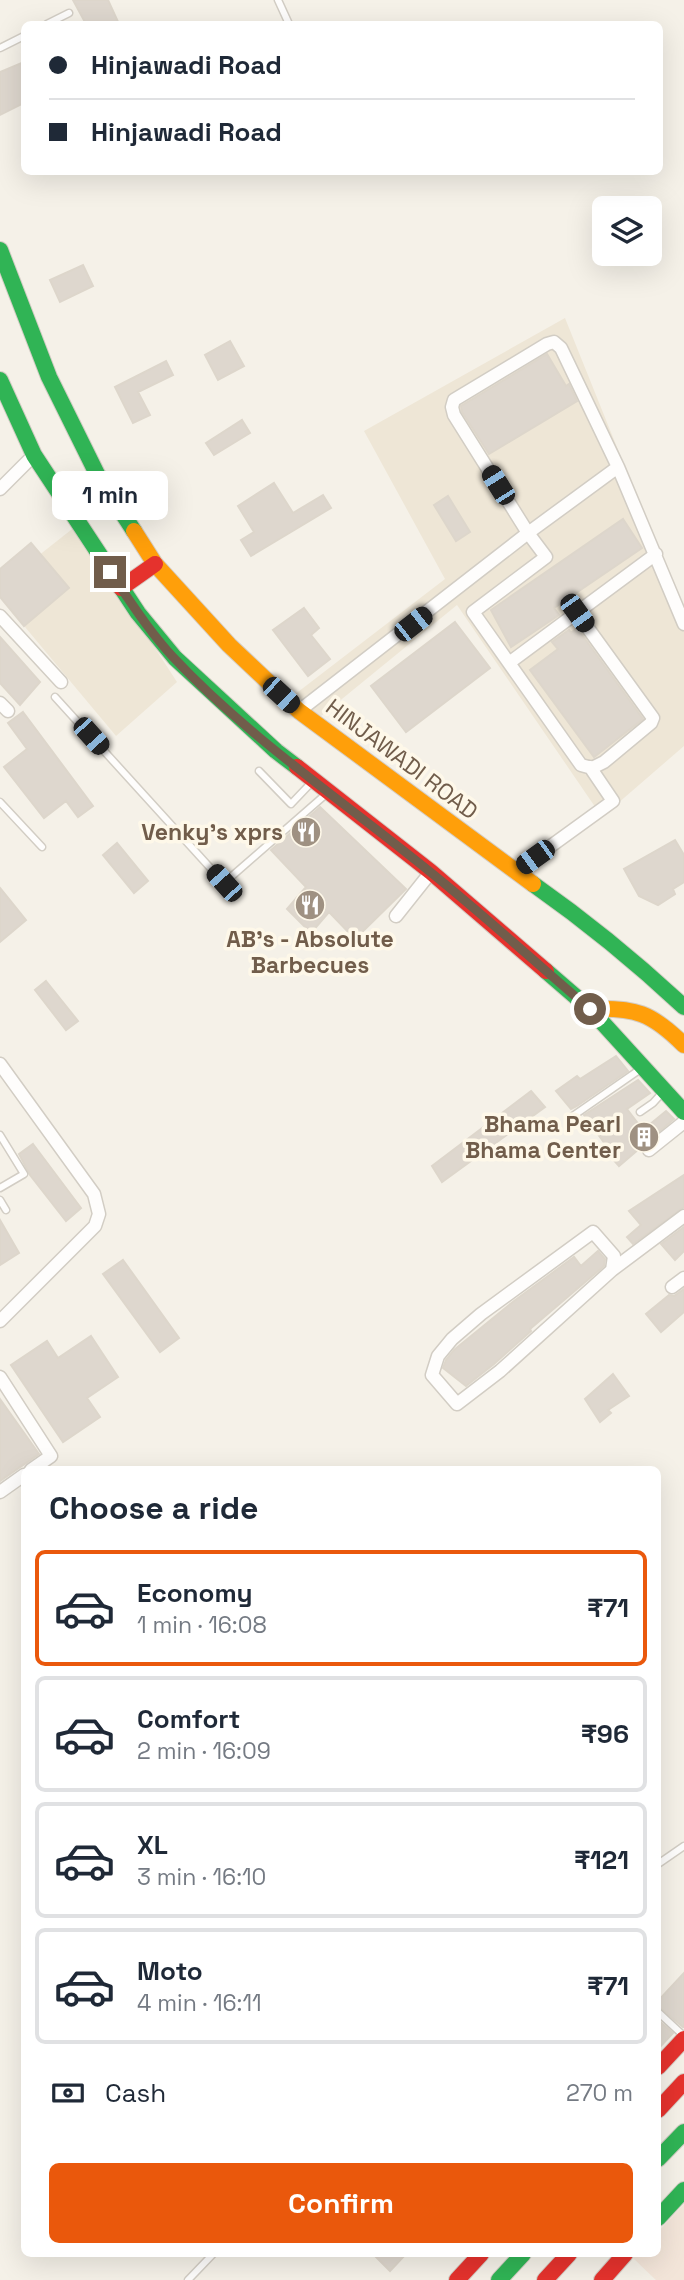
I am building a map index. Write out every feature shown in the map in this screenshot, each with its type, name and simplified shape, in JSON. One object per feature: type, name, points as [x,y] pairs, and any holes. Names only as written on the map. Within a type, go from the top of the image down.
[{"type":"main road","name":"HINJAWADI ROAD","points":[[0,250],[49,377],[97,474],[155,564],[229,645],[299,711],[515,872],[587,922],[642,967],[684,1007]]},
{"type":"main road","points":[[0,380],[34,455],[138,613],[174,659],[275,751],[431,872],[590,1009],[684,1112]]},
{"type":"main road","points":[[121,588],[155,564]]},
{"type":"main road","points":[[590,1009],[621,1007],[640,1010],[662,1022],[684,1045]]},
{"type":"main road","points":[[661,2064],[684,2037]]},
{"type":"main road","points":[[661,2107],[684,2082]]},
{"type":"main road","points":[[661,2156],[684,2132]]},
{"type":"main road","points":[[661,2211],[684,2190]]},
{"type":"main road","points":[[457,2280],[478,2257]]},
{"type":"main road","points":[[499,2280],[520,2257]]},
{"type":"main road","points":[[545,2280],[566,2257]]},
{"type":"main road","points":[[607,2278],[623,2257]]},
{"type":"street","points":[[577,613],[653,718],[651,723],[604,762],[590,767],[581,765],[473,612],[546,557],[454,415],[452,407],[454,400],[554,342],[561,348],[618,467],[684,624]]},
{"type":"street","points":[[0,489],[34,455]]},
{"type":"street","points":[[299,711],[528,533],[618,467]]},
{"type":"street","points":[[509,663],[656,554]]},
{"type":"street","points":[[0,616],[61,682]]},
{"type":"street","points":[[515,872],[613,801],[590,767]]},
{"type":"street","points":[[396,916],[431,872]]},
{"type":"street","points":[[0,1064],[94,1194],[99,1214],[95,1226],[0,1321]]},
{"type":"street","points":[[649,1150],[684,1122]]},
{"type":"street","points":[[612,1269],[614,1256],[593,1232],[481,1314],[452,1339],[438,1356],[432,1375],[457,1404],[500,1371],[612,1269],[684,1216]]},
{"type":"street","points":[[672,1287],[684,1278]]},
{"type":"street","points":[[0,1377],[51,1456],[37,1466]]},
{"type":"street","points":[[0,1492],[21,1477]]},
{"type":"lane","points":[[278,0],[288,21]]},
{"type":"lane","points":[[53,21],[69,13]]},
{"type":"lane","points":[[0,48],[21,38]]},
{"type":"lane","points":[[55,697],[224,883],[330,792]]},
{"type":"lane","points":[[259,771],[291,804],[314,780]]},
{"type":"lane","points":[[0,802],[42,847]]},
{"type":"lane","points":[[570,1118],[643,1066]]},
{"type":"lane","points":[[640,1112],[653,1103],[665,1089]]},
{"type":"lane","points":[[0,1135],[24,1174],[0,1188]]},
{"type":"lane","points":[[0,1200],[6,1210]]},
{"type":"lane","points":[[661,1862],[684,1846]]},
{"type":"lane","points":[[661,2015],[684,2037]]},
{"type":"lane","points":[[188,2280],[210,2257]]},
{"type":"shaded area","points":[[565,318],[684,614],[684,746],[602,817],[457,605],[315,721],[294,695],[445,579],[364,431]]},
{"type":"shaded area","points":[[76,526],[177,682],[116,736],[0,597],[0,586]]},
{"type":"shaded area","points":[[684,2204],[684,2280],[656,2280],[633,2258],[661,2257],[661,2229]]},
{"type":"building","points":[[73,0],[108,0],[118,21],[84,21]]},
{"type":"building","points":[[21,63],[21,104],[0,115],[0,72]]},
{"type":"building","points":[[83,265],[93,286],[60,302],[50,280]]},
{"type":"building","points":[[230,341],[244,366],[218,380],[205,355]]},
{"type":"building","points":[[547,354],[566,386],[569,384],[577,401],[489,454],[462,412],[461,406]]},
{"type":"building","points":[[166,361],[173,375],[138,392],[150,415],[133,423],[115,387]]},
{"type":"building","points":[[242,420],[250,433],[214,455],[206,443]]},
{"type":"building","points":[[274,483],[293,513],[323,495],[331,508],[251,556],[241,540],[254,532],[238,506]]},
{"type":"building","points":[[448,496],[470,532],[456,541],[434,505]]},
{"type":"building","points":[[623,519],[642,548],[554,608],[559,615],[511,647],[491,610]]},
{"type":"building","points":[[31,543],[69,588],[24,626],[0,597],[0,569]]},
{"type":"building","points":[[304,608],[319,628],[311,635],[330,659],[308,676],[273,630]]},
{"type":"building","points":[[455,622],[490,668],[406,732],[371,686]]},
{"type":"building","points":[[577,628],[643,719],[594,757],[530,670],[558,649],[552,642],[569,630],[571,633]]},
{"type":"building","points":[[0,637],[40,682],[20,705],[0,683]]},
{"type":"building","points":[[23,712],[93,806],[78,817],[66,801],[44,818],[4,767],[27,749],[8,723]]},
{"type":"building","points":[[320,807],[406,889],[355,939],[329,912],[311,933],[287,909],[306,887],[271,850]]},
{"type":"building","points":[[675,840],[684,855],[684,882],[673,889],[675,894],[658,905],[639,896],[624,869]]},
{"type":"building","points":[[117,843],[148,881],[134,893],[103,855]]},
{"type":"building","points":[[0,888],[26,920],[0,942]]},
{"type":"building","points":[[46,981],[78,1021],[66,1030],[35,990]]},
{"type":"building","points":[[616,1056],[628,1071],[571,1109],[556,1091],[577,1076],[580,1079]]},
{"type":"building","points":[[638,1080],[650,1093],[627,1109],[643,1130],[666,1111],[674,1119],[619,1166],[584,1115]]},
{"type":"building","points":[[531,1091],[545,1107],[442,1182],[432,1166]]},
{"type":"building","points":[[33,1144],[81,1208],[66,1221],[30,1175],[19,1154]]},
{"type":"building","points":[[684,1175],[684,1207],[633,1244],[627,1237],[641,1225],[629,1211]]},
{"type":"building","points":[[0,1220],[19,1253],[0,1265]]},
{"type":"building","points":[[684,1227],[684,1251],[675,1260],[661,1244]]},
{"type":"building","points":[[598,1251],[605,1259],[604,1266],[466,1386],[443,1368],[454,1350],[514,1301],[574,1257],[581,1266]]},
{"type":"building","points":[[123,1260],[179,1338],[160,1352],[103,1274]]},
{"type":"building","points":[[684,1289],[684,1312],[661,1332],[646,1314],[669,1295],[674,1296]]},
{"type":"building","points":[[91,1336],[118,1377],[87,1398],[100,1417],[63,1442],[11,1365],[47,1341],[58,1358]]},
{"type":"building","points":[[613,1374],[629,1396],[608,1410],[611,1413],[600,1422],[585,1399]]},
{"type":"building","points":[[0,1399],[39,1454],[0,1481]]},
{"type":"building","points":[[684,1973],[684,2027],[661,2009],[661,1998]]},
{"type":"building","points":[[661,2023],[673,2033],[661,2046]]},
{"type":"building","points":[[376,2257],[403,2257],[390,2271]]},
{"type":"traffic: fast","points":[[0,250],[49,377],[97,474],[134,531]]},
{"type":"traffic: fast","points":[[0,380],[34,455],[138,613],[175,658],[297,767]]},
{"type":"traffic: fast","points":[[533,884],[611,943],[684,1007]]},
{"type":"traffic: fast","points":[[546,971],[590,1009],[684,1112]]},
{"type":"traffic: fast","points":[[661,2156],[684,2132]]},
{"type":"traffic: fast","points":[[661,2215],[684,2190]]},
{"type":"traffic: fast","points":[[499,2280],[520,2257]]},
{"type":"traffic: slow","points":[[134,531],[155,564],[229,645],[299,711],[533,884]]},
{"type":"traffic: slow","points":[[590,1009],[619,1009],[642,1014],[673,1034],[684,1045]]},
{"type":"traffic: jam","points":[[121,588],[155,564]]},
{"type":"traffic: jam","points":[[297,767],[431,872],[546,971]]},
{"type":"traffic: jam","points":[[661,2064],[684,2039]]},
{"type":"traffic: jam","points":[[661,2107],[684,2082]]},
{"type":"traffic: jam","points":[[457,2280],[478,2257]]},
{"type":"traffic: jam","points":[[545,2280],[566,2257]]},
{"type":"traffic: jam","points":[[602,2280],[622,2257]]},
{"type":"place","name":"Venky’s xprs","points":[[306,832]]},
{"type":"place","name":"AB's - Absolute Barbecues","points":[[310,905]]},
{"type":"place","name":"Bhama Pearl Bhama Center","points":[[644,1137]]},
{"type":"route","points":[[110,572],[174,659],[224,705],[275,751],[431,872],[590,1009]]}]
